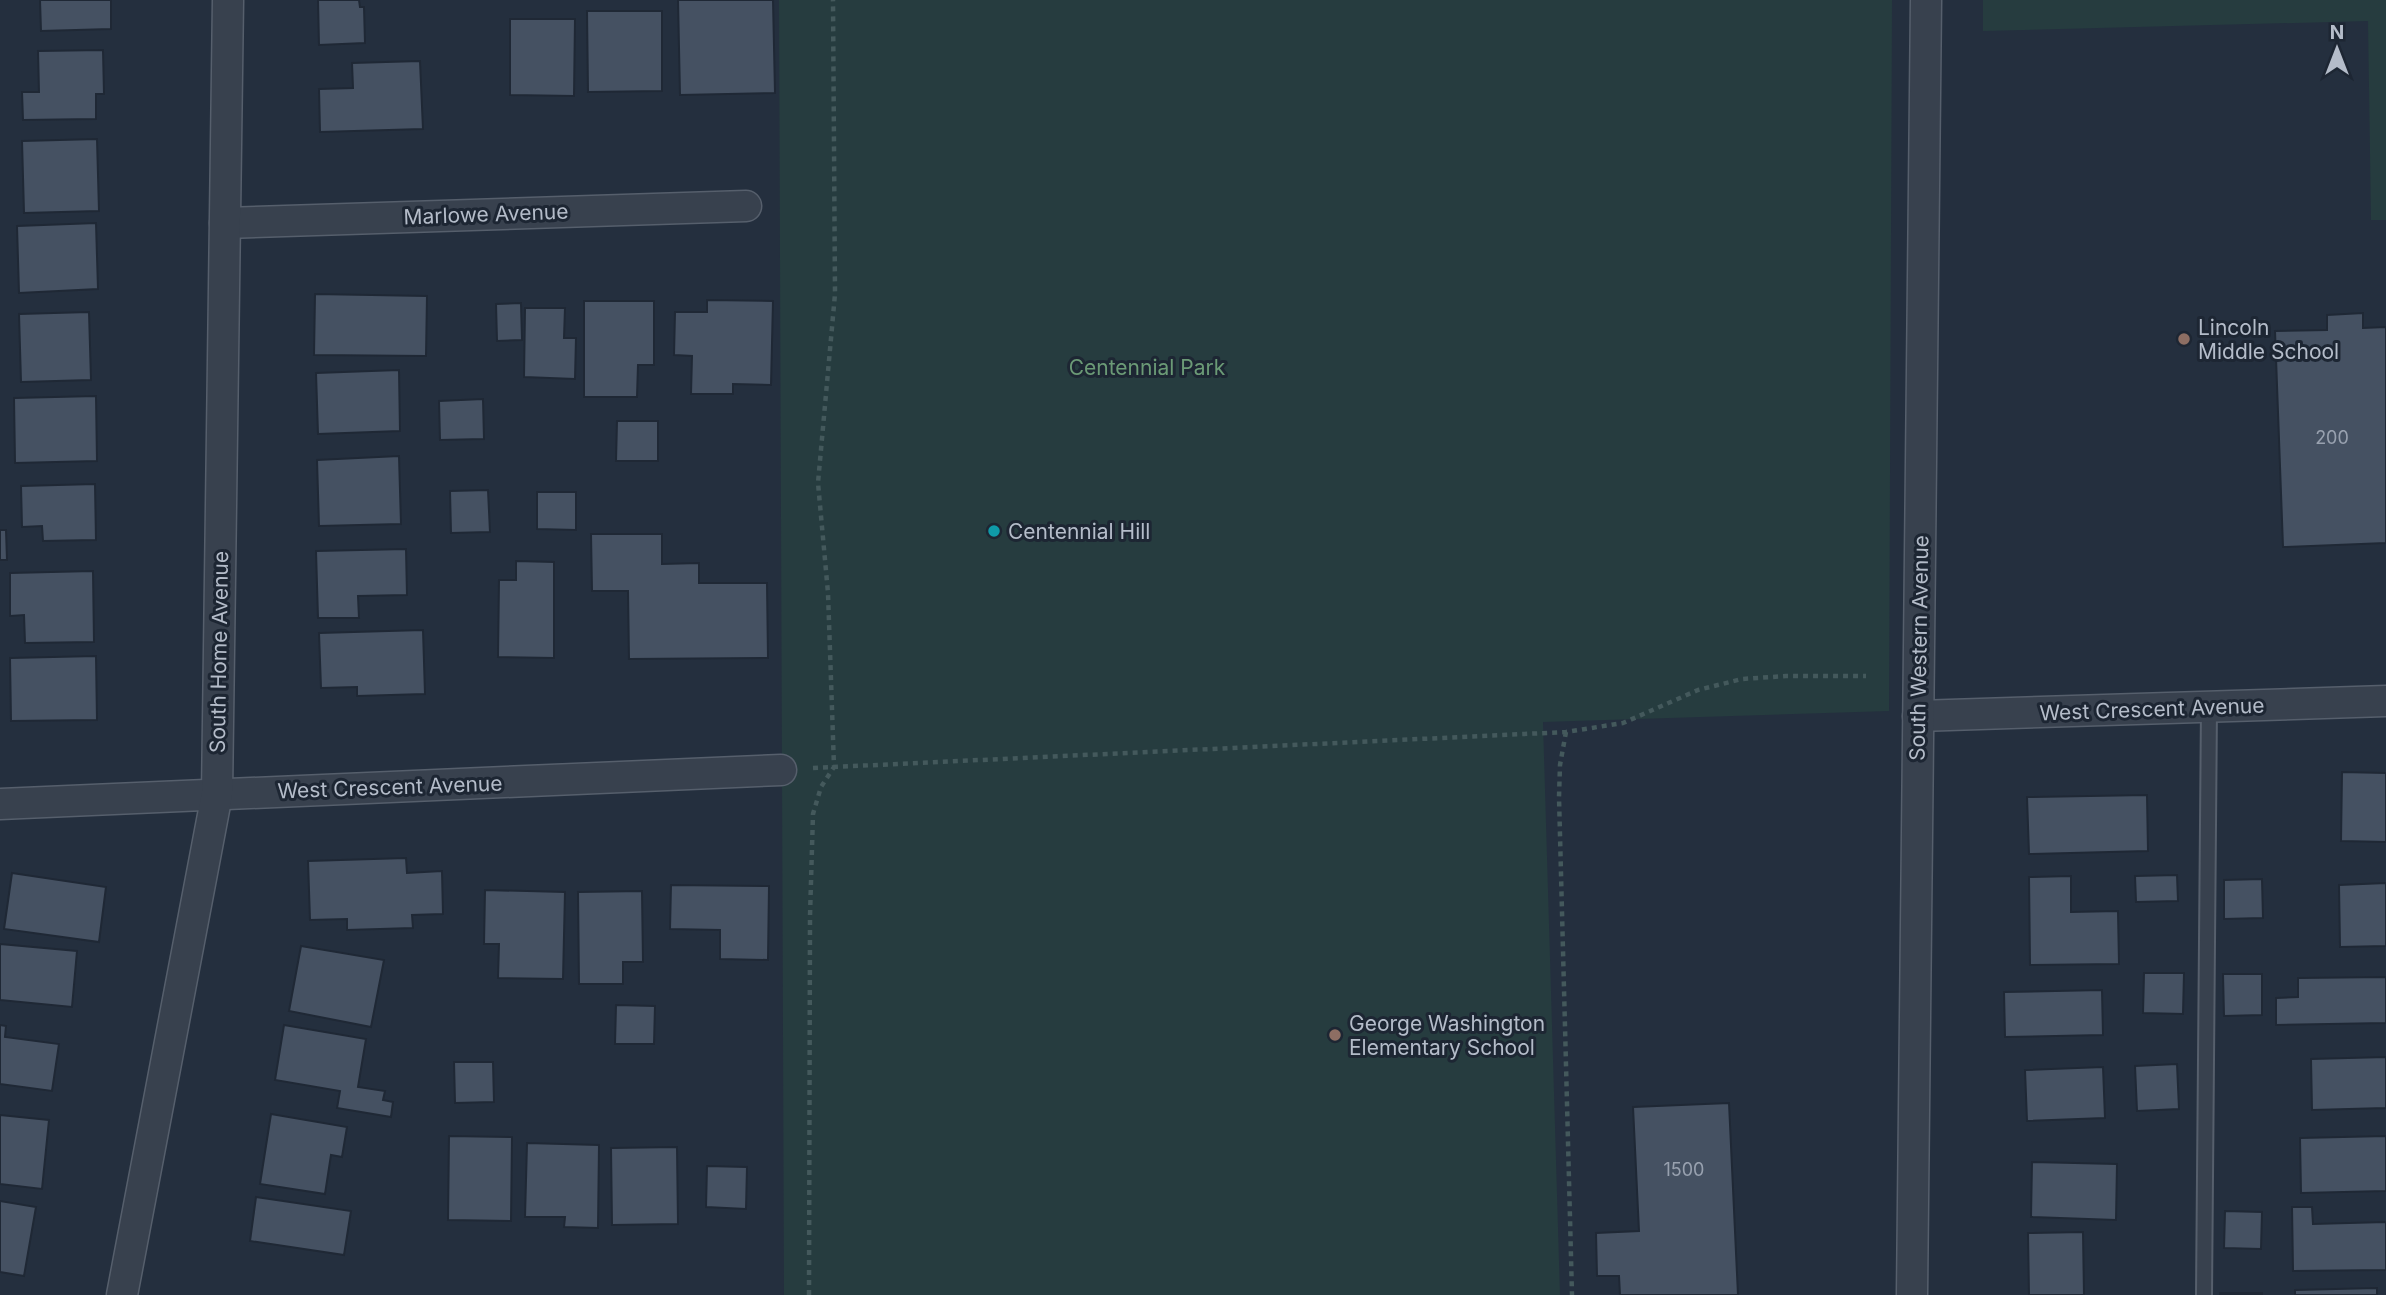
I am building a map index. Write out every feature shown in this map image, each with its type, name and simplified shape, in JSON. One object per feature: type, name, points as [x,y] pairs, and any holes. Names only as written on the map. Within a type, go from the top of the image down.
[{"type":"street","name":"South Home Avenue","points":[[122,1295],[217,794],[228,0]]},
{"type":"street","name":"South Western Avenue","points":[[1912,1295],[1926,0]]},
{"type":"street","name":"Marlowe Avenue","points":[[225,223],[747,206]]},
{"type":"street","name":"West Crescent Avenue","points":[[1918,716],[2386,702]]},
{"type":"street","name":"West Crescent Avenue","points":[[0,804],[781,770]]},
{"type":"lane","points":[[2204,1295],[2209,707]]},
{"type":"path","points":[[809,1295],[813,814],[821,787],[834,767],[828,593],[818,483],[835,294],[833,0]]},
{"type":"path","points":[[781,770],[1566,732],[1623,723],[1698,690],[1742,679],[1866,676]]},
{"type":"path","points":[[1566,732],[1560,765],[1559,797],[1572,1295]]},
{"type":"green space","name":"Centennial Park","points":[[779,0],[1892,0],[1889,711],[1543,722],[1560,1295],[784,1295]]},
{"type":"green space","points":[[1983,0],[2386,0],[2386,220],[2371,220],[2368,21],[1983,31]]},
{"type":"building","points":[[40,0],[111,0],[111,29],[41,31]]},
{"type":"building","points":[[318,0],[359,0],[360,7],[364,7],[365,43],[319,45]]},
{"type":"building","points":[[678,0],[773,0],[775,93],[680,95]]},
{"type":"building","points":[[587,11],[662,11],[662,91],[588,92]]},
{"type":"building","points":[[510,19],[575,19],[574,96],[510,95]]},
{"type":"building","points":[[103,50],[104,94],[96,94],[96,119],[23,120],[22,92],[39,92],[38,51]]},
{"type":"building","points":[[420,61],[423,129],[320,132],[319,89],[353,88],[352,63]]},
{"type":"building","points":[[97,139],[99,211],[24,213],[22,141]]},
{"type":"building","points":[[96,223],[98,289],[19,293],[17,226]]},
{"type":"building","points":[[315,294],[427,296],[426,356],[314,355]]},
{"type":"building","points":[[707,300],[773,301],[771,385],[733,384],[733,394],[691,394],[692,356],[674,355],[675,312],[707,312]]},
{"type":"building","points":[[584,301],[654,301],[654,365],[638,365],[637,397],[584,397]]},
{"type":"building","points":[[521,303],[522,340],[497,341],[496,304]]},
{"type":"building","points":[[525,308],[565,308],[564,338],[576,338],[575,379],[524,377]]},
{"type":"building","points":[[89,312],[91,380],[21,382],[19,314]]},
{"type":"building","points":[[2363,313],[2363,328],[2386,327],[2386,543],[2283,547],[2275,331],[2327,330],[2327,315]]},
{"type":"building","points":[[399,370],[400,431],[318,434],[316,373]]},
{"type":"building","points":[[96,396],[97,461],[15,463],[14,398]]},
{"type":"building","points":[[483,399],[484,439],[440,440],[439,401]]},
{"type":"building","points":[[617,421],[658,421],[658,461],[616,461]]},
{"type":"building","points":[[399,456],[401,524],[319,526],[317,460]]},
{"type":"building","points":[[95,484],[96,540],[43,541],[42,526],[22,527],[21,486]]},
{"type":"building","points":[[488,490],[490,532],[451,533],[450,491]]},
{"type":"building","points":[[537,492],[576,492],[576,530],[537,529]]},
{"type":"building","points":[[0,530],[6,530],[7,560],[0,560]]},
{"type":"building","points":[[591,534],[662,534],[662,564],[699,563],[699,583],[767,583],[768,658],[629,659],[628,591],[592,591]]},
{"type":"building","points":[[406,549],[407,595],[358,596],[359,618],[318,618],[316,551]]},
{"type":"building","points":[[516,561],[554,562],[554,658],[498,657],[499,580],[516,580]]},
{"type":"building","points":[[93,571],[94,642],[25,643],[24,615],[10,616],[10,573]]},
{"type":"building","points":[[423,630],[425,694],[357,696],[357,687],[321,688],[319,633]]},
{"type":"building","points":[[96,656],[97,720],[11,721],[10,658]]},
{"type":"building","points":[[2342,772],[2386,773],[2386,842],[2341,841]]},
{"type":"building","points":[[2147,795],[2148,851],[2029,854],[2027,797]]},
{"type":"building","points":[[406,858],[407,873],[442,871],[443,914],[412,915],[413,928],[347,930],[347,919],[310,920],[308,861]]},
{"type":"building","points":[[12,873],[106,887],[99,942],[4,929]]},
{"type":"building","points":[[2177,875],[2178,901],[2136,902],[2135,876]]},
{"type":"building","points":[[2071,876],[2071,912],[2118,911],[2119,964],[2030,965],[2029,877]]},
{"type":"building","points":[[2262,879],[2263,918],[2224,919],[2224,880]]},
{"type":"building","points":[[2386,883],[2386,946],[2340,947],[2339,885]]},
{"type":"building","points":[[671,885],[769,886],[768,960],[720,959],[720,930],[670,929]]},
{"type":"building","points":[[485,890],[565,892],[563,979],[498,978],[499,944],[484,944]]},
{"type":"building","points":[[642,891],[643,962],[623,962],[623,984],[579,984],[578,892]]},
{"type":"building","points":[[0,944],[77,951],[72,1007],[0,1000]]},
{"type":"building","points":[[301,946],[384,960],[371,1027],[289,1011]]},
{"type":"building","points":[[2144,973],[2184,973],[2183,1014],[2143,1013]]},
{"type":"building","points":[[2223,974],[2262,974],[2262,1015],[2224,1016]]},
{"type":"building","points":[[2386,977],[2386,1023],[2276,1025],[2276,998],[2298,997],[2298,978]]},
{"type":"building","points":[[2102,990],[2103,1035],[2005,1037],[2004,992]]},
{"type":"building","points":[[616,1005],[655,1006],[654,1044],[615,1044]]},
{"type":"building","points":[[0,1025],[6,1026],[5,1037],[59,1044],[52,1091],[0,1084]]},
{"type":"building","points":[[284,1025],[366,1039],[358,1087],[385,1091],[383,1100],[393,1102],[391,1117],[337,1108],[340,1091],[275,1080]]},
{"type":"building","points":[[2386,1057],[2386,1108],[2312,1110],[2311,1059]]},
{"type":"building","points":[[454,1062],[493,1062],[494,1102],[455,1103]]},
{"type":"building","points":[[2177,1064],[2179,1109],[2137,1111],[2135,1066]]},
{"type":"building","points":[[2103,1067],[2105,1118],[2027,1121],[2025,1070]]},
{"type":"building","points":[[1729,1103],[1738,1295],[1620,1295],[1619,1276],[1597,1276],[1596,1233],[1639,1231],[1633,1107]]},
{"type":"building","points":[[271,1114],[347,1127],[342,1157],[331,1155],[325,1194],[260,1184]]},
{"type":"building","points":[[0,1115],[49,1120],[42,1189],[0,1184]]},
{"type":"building","points":[[449,1136],[512,1137],[511,1221],[448,1220]]},
{"type":"building","points":[[2386,1136],[2386,1191],[2301,1193],[2300,1138]]},
{"type":"building","points":[[527,1143],[599,1145],[598,1228],[564,1227],[565,1217],[525,1217]]},
{"type":"building","points":[[677,1147],[678,1224],[612,1225],[611,1148]]},
{"type":"building","points":[[2032,1162],[2117,1164],[2116,1220],[2031,1217]]},
{"type":"building","points":[[707,1166],[747,1167],[746,1209],[706,1207]]},
{"type":"building","points":[[256,1197],[351,1211],[344,1255],[250,1241]]},
{"type":"building","points":[[0,1201],[36,1207],[24,1276],[0,1272]]},
{"type":"building","points":[[2292,1207],[2312,1207],[2313,1224],[2386,1222],[2386,1270],[2293,1271]]},
{"type":"building","points":[[2225,1211],[2262,1212],[2261,1249],[2224,1248]]},
{"type":"building","points":[[2083,1232],[2084,1295],[2029,1295],[2028,1233]]},
{"type":"building","points":[[2377,1288],[2377,1295],[2295,1295],[2295,1290]]},
{"type":"building","points":[[2262,1293],[2262,1295],[2220,1295]]},
{"type":"place","name":"Lincoln Middle School","points":[[2184,339]]},
{"type":"place","name":"Centennial Hill","points":[[994,531]]},
{"type":"place","name":"George Washington Elementary School","points":[[1335,1035]]}]
